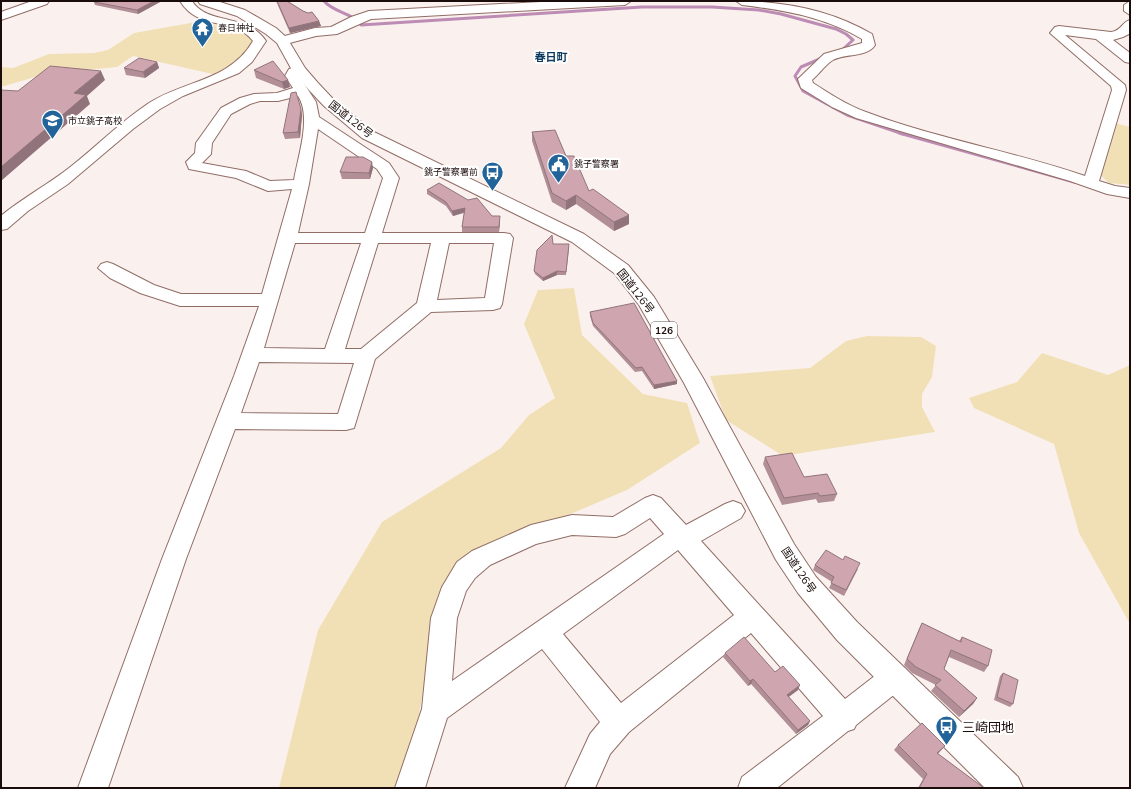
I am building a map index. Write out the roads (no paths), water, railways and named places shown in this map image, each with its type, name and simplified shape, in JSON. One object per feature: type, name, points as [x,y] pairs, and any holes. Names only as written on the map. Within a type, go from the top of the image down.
[{"type":"highway","name":"国道126号","points":[[204,1],[241,13],[271,31],[282,41],[301,80],[368,135],[578,238],[621,269],[647,302],[691,376],[785,552],[824,607],[1007,788]]},
{"type":"street","points":[[1,16],[43,1]]},
{"type":"street","points":[[1,225],[29,203],[63,181],[131,122],[151,108],[196,85],[223,77],[241,66],[252,54],[260,41],[256,34],[244,26],[215,20],[197,13],[187,6],[186,1]]},
{"type":"street","points":[[282,41],[301,35],[333,31],[354,20],[369,16],[625,1]]},
{"type":"street","points":[[742,1],[774,6],[823,18],[853,28],[868,37],[869,45],[861,49],[829,57],[805,79],[806,85],[836,104],[861,115],[908,130],[1091,182],[1113,192],[1130,193]]},
{"type":"street","points":[[1130,5],[1130,11]]},
{"type":"street","points":[[1091,182],[1119,90],[1118,85],[1056,33],[1059,30],[1100,36],[1124,32],[1130,24]]},
{"type":"street","points":[[1100,36],[1130,59]]},
{"type":"street","points":[[93,788],[172,566],[252,355],[270,300],[288,238],[301,184],[312,119],[309,102],[301,80],[278,97],[258,97],[226,111],[204,143],[202,154],[194,162],[195,166],[240,174],[268,186],[301,184]]},
{"type":"street","points":[[312,119],[383,166],[391,178],[333,356]]},
{"type":"street","points":[[288,238],[504,238],[493,304],[426,306]]},
{"type":"street","points":[[227,421],[346,422],[366,356],[426,306],[441,238]]},
{"type":"street","points":[[106,268],[147,289],[180,300],[270,300]]},
{"type":"street","points":[[252,355],[366,356]]},
{"type":"street","points":[[410,788],[436,709],[444,618],[459,581],[466,570],[482,558],[532,535],[572,525],[616,527],[653,505],[751,618],[844,719]]},
{"type":"street","points":[[436,709],[681,537],[733,511]]},
{"type":"street","points":[[580,788],[600,744],[619,722],[751,618]]},
{"type":"street","points":[[544,632],[619,722]]},
{"type":"street","points":[[753,788],[895,678]]},
{"type":"waterway","points":[[324,1],[333,8],[353,17],[361,25],[642,7],[712,7],[759,10],[781,14],[836,29],[846,34],[853,40],[842,50]]},
{"type":"waterway","points":[[822,58],[801,67],[795,76],[803,91],[847,115],[900,133]]},
{"type":"waterway","points":[[900,133],[1075,182]]},
{"type":"place","name":"春日神社","points":[[203,48]]},
{"type":"place","name":"市立銚子高校","points":[[53,140]]},
{"type":"place","name":"銚子警察署","points":[[559,184]]},
{"type":"place","name":"銚子警察署前","points":[[493,192]]},
{"type":"place","name":"三崎団地","points":[[946,746]]},
{"type":"district","name":"春日町","points":[[551,57]]}]
